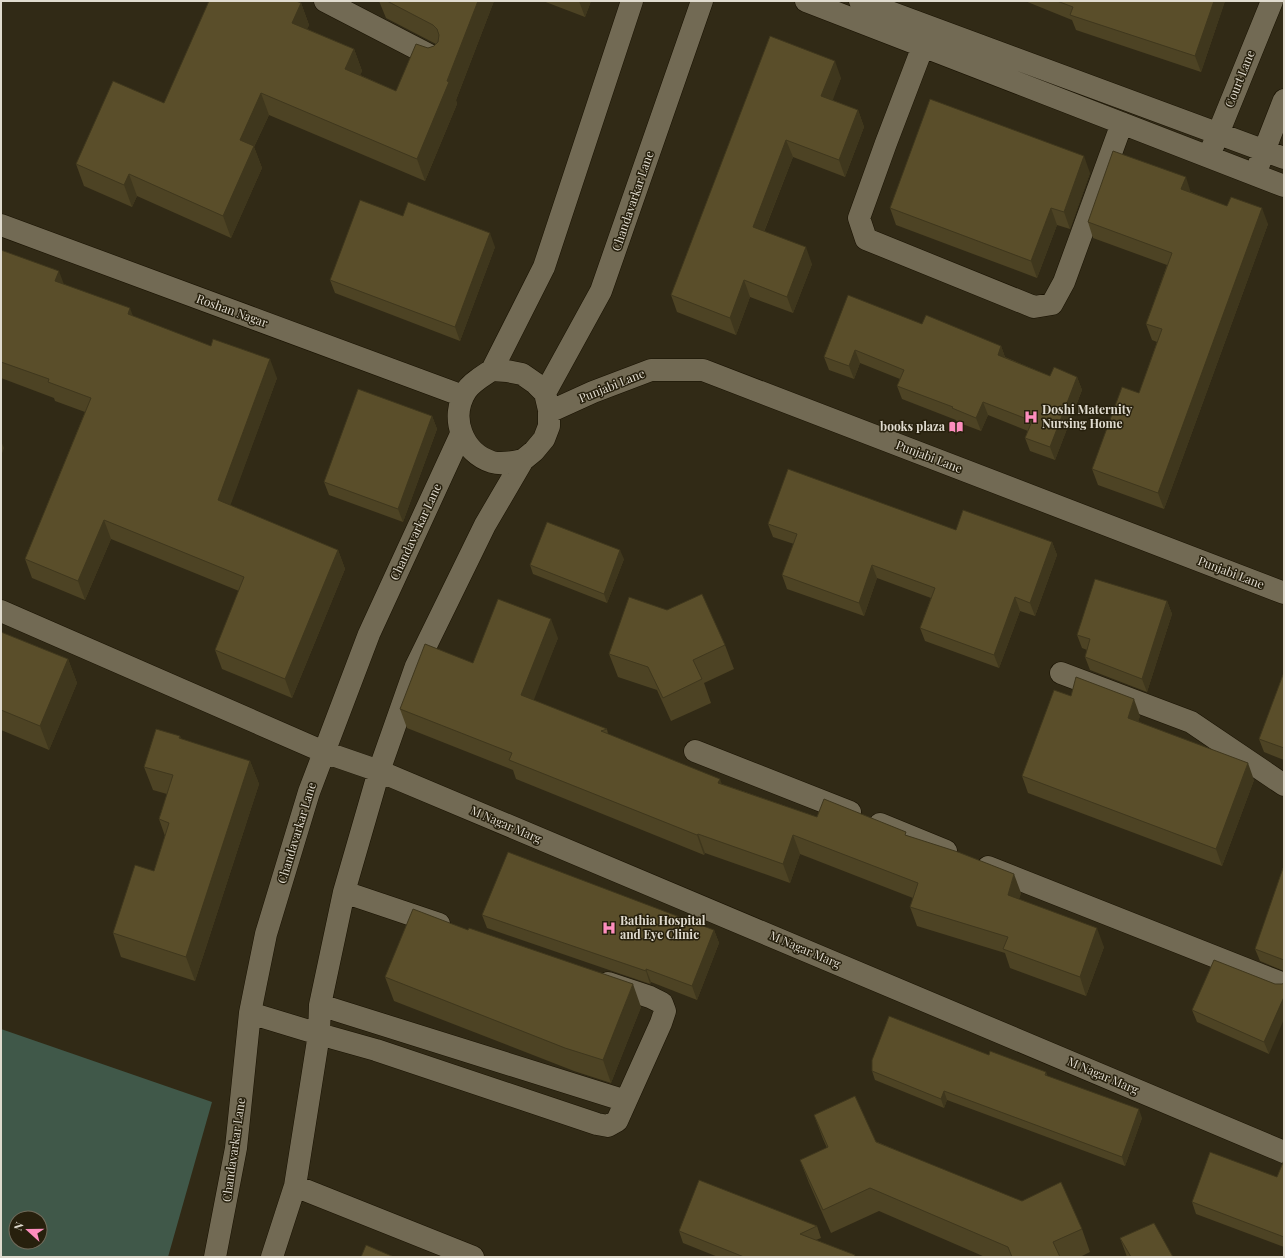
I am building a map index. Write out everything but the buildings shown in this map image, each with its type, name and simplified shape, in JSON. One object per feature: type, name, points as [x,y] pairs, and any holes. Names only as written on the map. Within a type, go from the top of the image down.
[{"type":"street","points":[[325,1],[435,58]]},
{"type":"street","points":[[523,460],[508,463],[493,462],[480,456],[468,446],[461,434],[458,419],[459,405],[466,390],[477,379],[492,370],[544,267],[632,1]]},
{"type":"street","name":"Chandavarkar Lane","points":[[272,1257],[295,1186],[319,1034],[320,1005],[344,892],[379,771],[416,666],[485,525],[523,460],[544,440],[549,426],[547,402],[601,291],[702,1]]},
{"type":"street","points":[[806,1],[1284,186]]},
{"type":"street","points":[[860,1],[1274,154]]},
{"type":"street","name":"Court Lane","points":[[1208,156],[1272,1]]},
{"type":"street","points":[[923,46],[888,136],[859,218],[866,239],[1034,307],[1052,304],[1064,282],[1122,123]]},
{"type":"street","points":[[1255,175],[1274,154],[1284,100]]},
{"type":"street","name":"Roshan Nagar","points":[[1,226],[463,396]]},
{"type":"street","points":[[492,370],[522,374],[535,383],[547,402]]},
{"type":"street","name":"Punjabi Lane","points":[[547,402],[593,392],[651,370],[703,370],[1284,593]]},
{"type":"street","name":"Chandavarkar Lane","points":[[215,1257],[236,1148],[250,1013],[266,934],[309,792],[369,634],[461,434]]},
{"type":"street","name":"M Nagar Marg","points":[[1,611],[324,752],[379,771],[1284,1152]]},
{"type":"street","points":[[1061,673],[1191,722],[1284,785]]},
{"type":"street","points":[[695,751],[1284,984]]},
{"type":"street","points":[[344,892],[454,930]]},
{"type":"street","points":[[250,1013],[376,1050],[597,1124],[608,1126],[617,1121],[661,1023],[664,1011],[662,1003],[650,997],[590,976]]},
{"type":"street","points":[[320,1005],[626,1101]]},
{"type":"street","points":[[295,1186],[473,1257]]},
{"type":"green space","points":[[1,1029],[212,1102],[168,1257],[1,1257]]},
{"type":"place","name":"Doshi Maternity Nursing Home","points":[[1031,417]]},
{"type":"place","name":"books plaza","points":[[956,427]]},
{"type":"place","name":"Bathia Hospital and Eye Clinic","points":[[609,928]]}]
